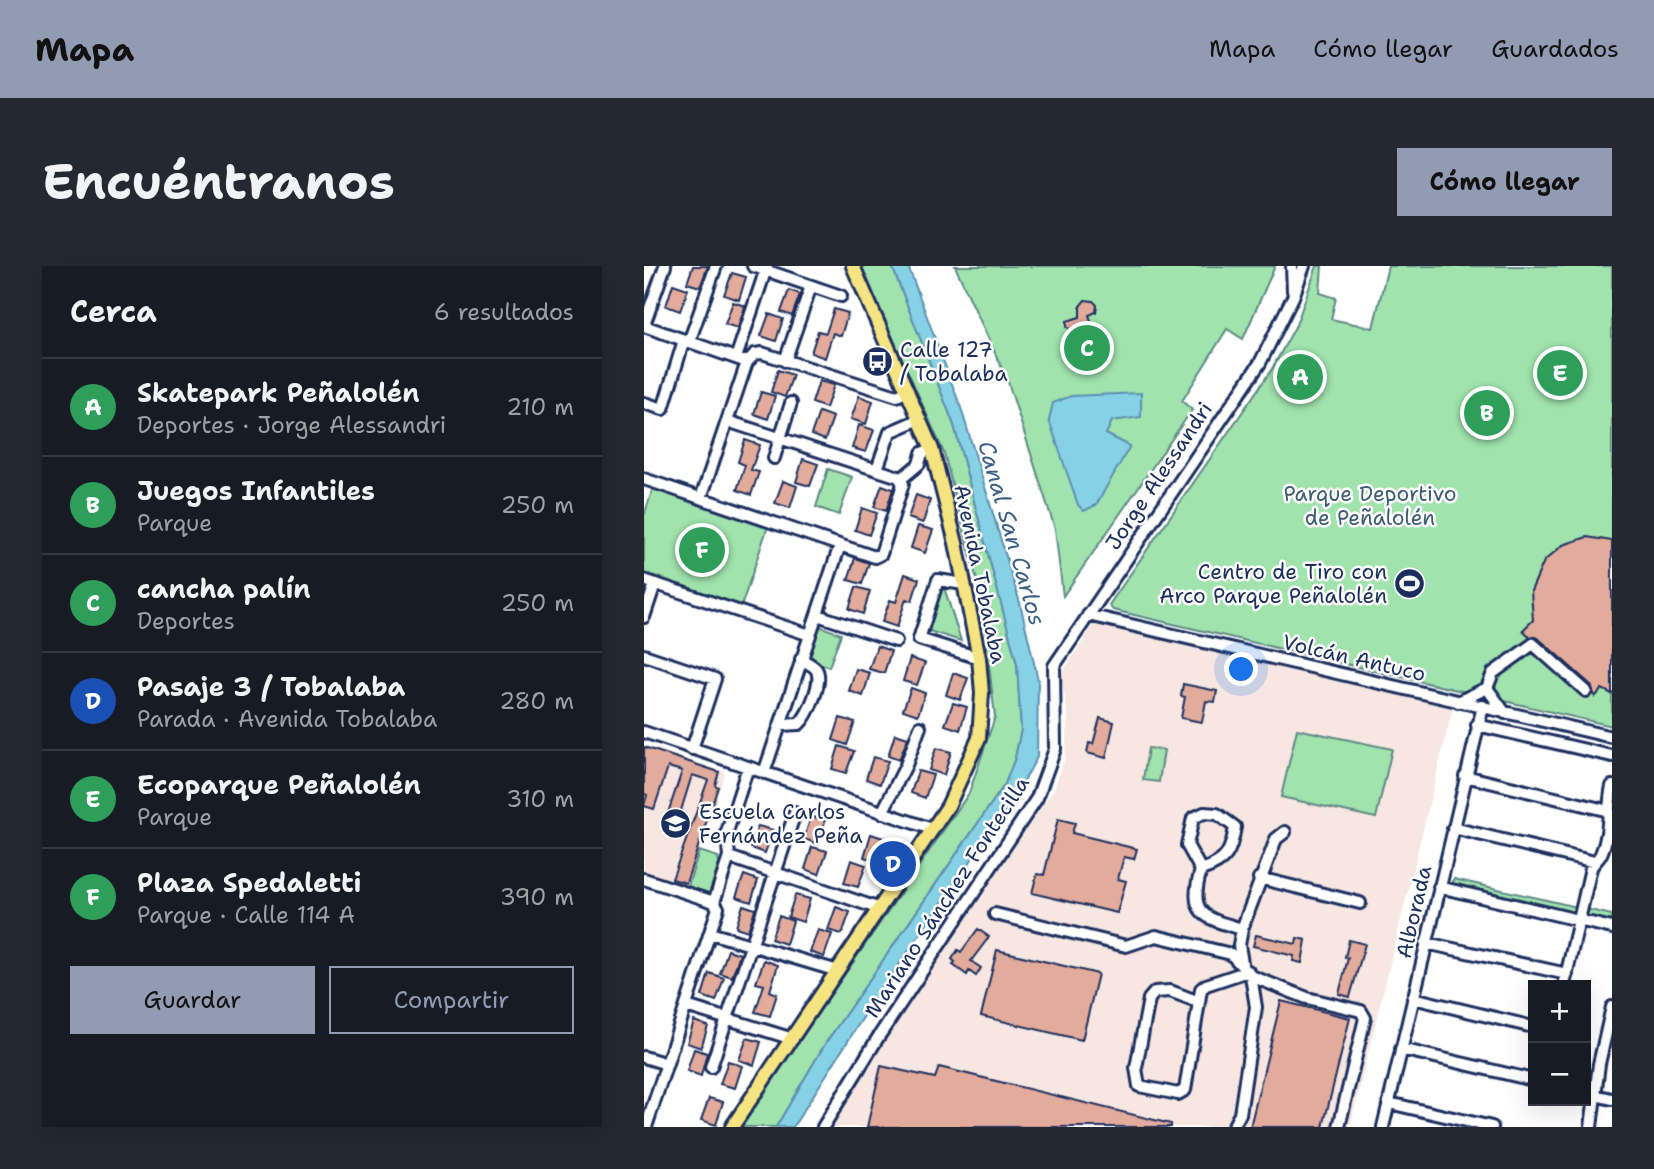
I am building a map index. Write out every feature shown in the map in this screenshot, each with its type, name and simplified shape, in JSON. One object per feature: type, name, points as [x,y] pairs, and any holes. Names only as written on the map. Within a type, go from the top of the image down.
[{"type":"main road","name":"Avenida Tobalaba","points":[[732,1127],[932,830],[964,775],[979,738],[982,693],[979,658],[932,449],[853,266]]},
{"type":"street","points":[[665,266],[644,325],[742,360],[762,354],[897,396],[908,391]]},
{"type":"street","points":[[644,403],[663,409],[716,266]]},
{"type":"street","points":[[753,266],[766,268],[841,296]]},
{"type":"street","name":"Jorge Alessandri","points":[[1292,266],[1293,298]]},
{"type":"street","name":"Jorge Alessandri","points":[[1052,673],[1058,659],[1260,363],[1293,298],[1304,266]]},
{"type":"street","points":[[701,498],[727,421],[766,268]]},
{"type":"street","points":[[785,361],[811,286]]},
{"type":"street","points":[[774,458],[791,403]]},
{"type":"street","points":[[877,470],[890,432],[920,419]]},
{"type":"street","points":[[727,421],[901,479]]},
{"type":"street","points":[[901,479],[919,464],[922,453],[932,449]]},
{"type":"street","points":[[644,479],[874,557],[881,554],[903,484],[901,479]]},
{"type":"street","points":[[764,773],[840,545]]},
{"type":"street","points":[[964,584],[938,580],[919,639],[979,658]]},
{"type":"street","points":[[644,617],[650,582],[810,635]]},
{"type":"street","points":[[817,615],[896,641]]},
{"type":"street","name":"Volcán Antuco","points":[[1088,615],[1612,737]]},
{"type":"street","points":[[1458,702],[1486,688],[1493,673],[1533,644],[1586,691]]},
{"type":"street","points":[[644,655],[715,679],[692,748]]},
{"type":"street","points":[[780,725],[799,724],[809,710],[818,675],[816,668],[801,659]]},
{"type":"street","name":"Mariano Sánchez Fontecilla","points":[[823,1127],[1041,790],[1056,740],[1052,673]]},
{"type":"street","points":[[1486,688],[1505,713]]},
{"type":"street","name":"Alborada","points":[[1383,1127],[1483,706]]},
{"type":"street","points":[[1477,725],[1612,756]]},
{"type":"street","points":[[882,813],[906,765],[920,727]]},
{"type":"street","points":[[644,732],[932,830]]},
{"type":"street","points":[[714,902],[729,857],[727,832],[748,767]]},
{"type":"street","points":[[1465,776],[1610,818]]},
{"type":"street","points":[[1426,943],[1565,980],[1591,868],[1603,857],[1612,786]]},
{"type":"street","points":[[711,1067],[795,813]]},
{"type":"street","points":[[1201,870],[1218,865],[1232,848],[1235,827],[1217,814],[1204,813],[1193,818],[1188,830],[1187,845],[1201,870],[1195,900],[1200,911],[1210,920],[1242,929]]},
{"type":"street","points":[[1453,828],[1603,857]]},
{"type":"street","points":[[1233,1127],[1240,1114],[1256,1007],[1239,945],[1259,878],[1276,839],[1285,832]]},
{"type":"street","points":[[729,857],[880,909]]},
{"type":"street","points":[[1259,878],[1360,903]]},
{"type":"street","points":[[644,879],[714,902],[718,908],[646,1127]]},
{"type":"street","points":[[1439,887],[1612,928]]},
{"type":"street","points":[[995,914],[1126,946],[1156,936],[1231,954],[1247,970],[1307,998],[1361,1011],[1365,1018],[1339,1127]]},
{"type":"street","points":[[710,933],[838,971]]},
{"type":"street","points":[[1199,1002],[1170,991],[1155,992],[1149,999],[1136,1068],[1139,1086],[1178,1094],[1185,1090],[1199,1002],[1201,989],[1247,970]]},
{"type":"street","points":[[1413,998],[1528,1026]]},
{"type":"street","points":[[686,1006],[793,1039]]},
{"type":"street","points":[[1612,1007],[1608,1044],[1591,1094],[1612,1099]]},
{"type":"street","points":[[1401,1049],[1528,1079]]},
{"type":"street","points":[[644,1056],[667,1064]]},
{"type":"street","points":[[1389,1103],[1492,1127]]},
{"type":"street","points":[[1591,1106],[1591,1127]]},
{"type":"shaded area","points":[[1095,622],[1453,707],[1350,1127],[832,1127],[899,1017],[1054,789],[1065,758],[1068,717],[1061,675]]},
{"type":"shaded area","name":"Escuela Carlos Fernández Peña","points":[[644,745],[725,772],[686,890],[644,876]]},
{"type":"green space","points":[[861,266],[892,266],[954,425],[1017,664],[1021,730],[1015,758],[1005,784],[825,1044],[776,1127],[740,1127],[969,793],[995,717],[981,596],[944,453]]},
{"type":"green space","points":[[955,266],[1275,266],[1243,339],[1227,329],[1182,401],[1192,410],[1063,596],[1055,529],[1007,379]]},
{"type":"green space","name":"Parque Deportivo de Peñalolén","points":[[1317,266],[1322,266],[1320,293],[1336,298],[1331,319],[1373,328],[1388,266],[1612,266],[1612,726],[1113,610],[1109,605],[1272,369],[1296,325]]},
{"type":"green space","points":[[828,469],[852,477],[839,515],[816,507]]},
{"type":"green space","points":[[653,488],[768,526],[741,607],[644,575],[644,516]]},
{"type":"green space","points":[[942,581],[961,641],[926,630]]},
{"type":"green space","points":[[819,626],[841,634],[829,667],[810,660],[809,655]]},
{"type":"green space","points":[[1297,729],[1392,749],[1376,818],[1281,797]]},
{"type":"green space","points":[[1148,748],[1164,750],[1159,782],[1143,780]]},
{"type":"green space","points":[[699,851],[718,857],[719,864],[708,896],[687,889]]},
{"type":"green space","points":[[1454,879],[1612,915],[1612,922],[1452,884]]},
{"type":"water","points":[[892,266],[908,266],[961,408],[1020,603],[1038,680],[1037,757],[1017,794],[869,1008],[793,1127],[776,1127],[825,1044],[1005,784],[1015,758],[1021,730],[1017,664],[954,425]]},
{"type":"water","points":[[1141,393],[1141,417],[1112,421],[1106,434],[1130,446],[1096,505],[1084,511],[1078,505],[1049,420],[1053,403],[1071,396]]},
{"type":"building","points":[[693,266],[708,266],[700,287],[687,283]]},
{"type":"building","points":[[732,273],[746,277],[739,300],[724,295]]},
{"type":"building","points":[[673,284],[688,289],[680,311],[666,306]]},
{"type":"building","points":[[789,290],[800,294],[792,316],[781,312]]},
{"type":"building","points":[[1085,300],[1093,301],[1097,305],[1096,312],[1089,315],[1093,327],[1088,332],[1074,331],[1067,327],[1067,321],[1080,317],[1080,306]]},
{"type":"building","points":[[733,302],[745,306],[738,328],[725,324]]},
{"type":"building","points":[[834,309],[848,313],[841,336],[833,333],[825,358],[811,353],[818,331],[826,333]]},
{"type":"building","points":[[769,314],[783,319],[776,341],[761,336]]},
{"type":"building","points":[[778,370],[793,375],[785,397],[771,392]]},
{"type":"building","points":[[819,381],[834,385],[826,408],[812,403]]},
{"type":"building","points":[[761,392],[775,396],[768,419],[754,414]]},
{"type":"building","points":[[859,396],[873,401],[866,424],[851,419]]},
{"type":"building","points":[[819,412],[833,417],[825,440],[811,435]]},
{"type":"building","points":[[859,425],[874,430],[866,452],[852,448]]},
{"type":"building","points":[[745,440],[760,445],[751,470],[759,472],[751,495],[737,490],[745,465],[738,462]]},
{"type":"building","points":[[803,459],[818,464],[810,486],[796,482]]},
{"type":"building","points":[[783,481],[797,486],[790,508],[775,503]]},
{"type":"building","points":[[882,485],[893,489],[886,511],[874,507]]},
{"type":"building","points":[[916,495],[930,500],[923,523],[908,518]]},
{"type":"building","points":[[862,508],[877,513],[869,535],[855,530]]},
{"type":"building","points":[[918,526],[933,530],[925,553],[911,548]]},
{"type":"building","points":[[1587,537],[1612,541],[1612,694],[1602,689],[1595,697],[1591,685],[1538,638],[1530,637],[1523,630],[1533,620],[1531,591],[1544,561],[1563,545]]},
{"type":"building","points":[[855,558],[869,563],[862,584],[848,580]]},
{"type":"building","points":[[905,574],[919,579],[912,601],[906,599],[897,627],[882,622],[890,600],[896,602]]},
{"type":"building","points":[[856,587],[870,591],[863,614],[849,609]]},
{"type":"building","points":[[877,646],[891,651],[884,673],[869,669]]},
{"type":"building","points":[[910,658],[925,663],[917,685],[903,681]]},
{"type":"building","points":[[856,669],[870,673],[863,696],[849,691]]},
{"type":"building","points":[[953,673],[968,678],[960,700],[946,695]]},
{"type":"building","points":[[1183,684],[1217,691],[1215,702],[1206,701],[1202,722],[1181,718],[1185,697],[1181,696]]},
{"type":"building","points":[[911,688],[925,693],[918,715],[903,710]]},
{"type":"building","points":[[953,703],[967,707],[960,730],[945,725]]},
{"type":"building","points":[[840,718],[855,722],[847,745],[833,740]]},
{"type":"building","points":[[1100,718],[1114,722],[1106,758],[1087,753],[1089,743],[1093,744]]},
{"type":"building","points":[[895,734],[908,738],[899,760],[888,756]]},
{"type":"building","points":[[839,746],[854,751],[846,773],[832,769]]},
{"type":"building","points":[[644,747],[719,772],[715,785],[718,787],[686,883],[672,879],[708,780],[692,775],[679,817],[668,813],[682,771],[668,767],[654,809],[644,806],[647,795],[644,794]]},
{"type":"building","points":[[936,748],[951,752],[944,775],[929,770]]},
{"type":"building","points":[[873,757],[888,761],[880,784],[866,779]]},
{"type":"building","points":[[918,771],[933,775],[925,798],[911,793]]},
{"type":"building","points":[[811,816],[825,821],[818,844],[804,839]]},
{"type":"building","points":[[1058,819],[1075,823],[1072,833],[1137,849],[1134,859],[1124,857],[1118,879],[1126,881],[1117,913],[1032,893],[1037,874],[1044,875]]},
{"type":"building","points":[[758,826],[773,830],[765,853],[751,848]]},
{"type":"building","points":[[871,834],[886,839],[878,862],[864,857]]},
{"type":"building","points":[[812,847],[827,851],[819,874],[805,869]]},
{"type":"building","points":[[851,860],[866,865],[858,887],[844,883]]},
{"type":"building","points":[[744,875],[758,880],[751,902],[736,897]]},
{"type":"building","points":[[795,895],[810,899],[803,922],[788,917]]},
{"type":"building","points":[[743,905],[755,909],[748,931],[736,927]]},
{"type":"building","points":[[836,907],[850,912],[842,934],[828,930]]},
{"type":"building","points":[[779,916],[793,921],[786,944],[771,939]]},
{"type":"building","points":[[978,929],[989,937],[971,961],[981,968],[976,976],[969,971],[967,975],[953,965],[955,962],[952,959],[958,950],[961,952]]},
{"type":"building","points":[[818,930],[832,934],[824,957],[810,952]]},
{"type":"building","points":[[1256,935],[1296,944],[1297,938],[1306,940],[1302,963],[1293,961],[1294,956],[1253,946]]},
{"type":"building","points":[[1349,940],[1365,944],[1350,997],[1339,994],[1348,958],[1345,957]]},
{"type":"building","points":[[728,950],[740,954],[732,977],[720,973]]},
{"type":"building","points":[[997,950],[1098,974],[1082,1040],[981,1016]]},
{"type":"building","points":[[764,960],[778,965],[770,991],[777,994],[770,1016],[755,1012],[764,985],[756,983]]},
{"type":"building","points":[[709,973],[724,978],[716,1001],[702,996]]},
{"type":"building","points":[[1281,1001],[1350,1018],[1323,1127],[1250,1127]]},
{"type":"building","points":[[694,1021],[708,1026],[701,1048],[687,1043]]},
{"type":"building","points":[[747,1038],[761,1042],[754,1065],[739,1060]]},
{"type":"building","points":[[694,1049],[707,1053],[701,1076],[687,1071]]},
{"type":"building","points":[[728,1061],[742,1066],[735,1088],[720,1084]]},
{"type":"building","points":[[881,1066],[935,1078],[939,1067],[1171,1124],[1171,1127],[867,1127]]},
{"type":"building","points":[[709,1098],[723,1102],[716,1125],[701,1120]]},
{"type":"place","name":"cancha palín","points":[[1087,348]]},
{"type":"place","name":"Calle 127 / Tobalaba","points":[[877,362]]},
{"type":"place","name":"Ecoparque Peñalolén","points":[[1560,373]]},
{"type":"place","name":"Skatepark Peñalolén","points":[[1300,377]]},
{"type":"place","name":"Juegos Infantiles","points":[[1487,413]]},
{"type":"place","name":"Plaza Spedaletti","points":[[702,550]]},
{"type":"place","name":"Centro de Tiro con Arco Parque Peñalolén","points":[[1410,584]]},
{"type":"place","name":"Escuela Carlos Fernández Peña","points":[[676,824]]},
{"type":"place","name":"Pasaje 3 / Tobalaba","points":[[893,864]]},
{"type":"water label","name":"Canal San Carlos","points":[[1012,533]]}]
